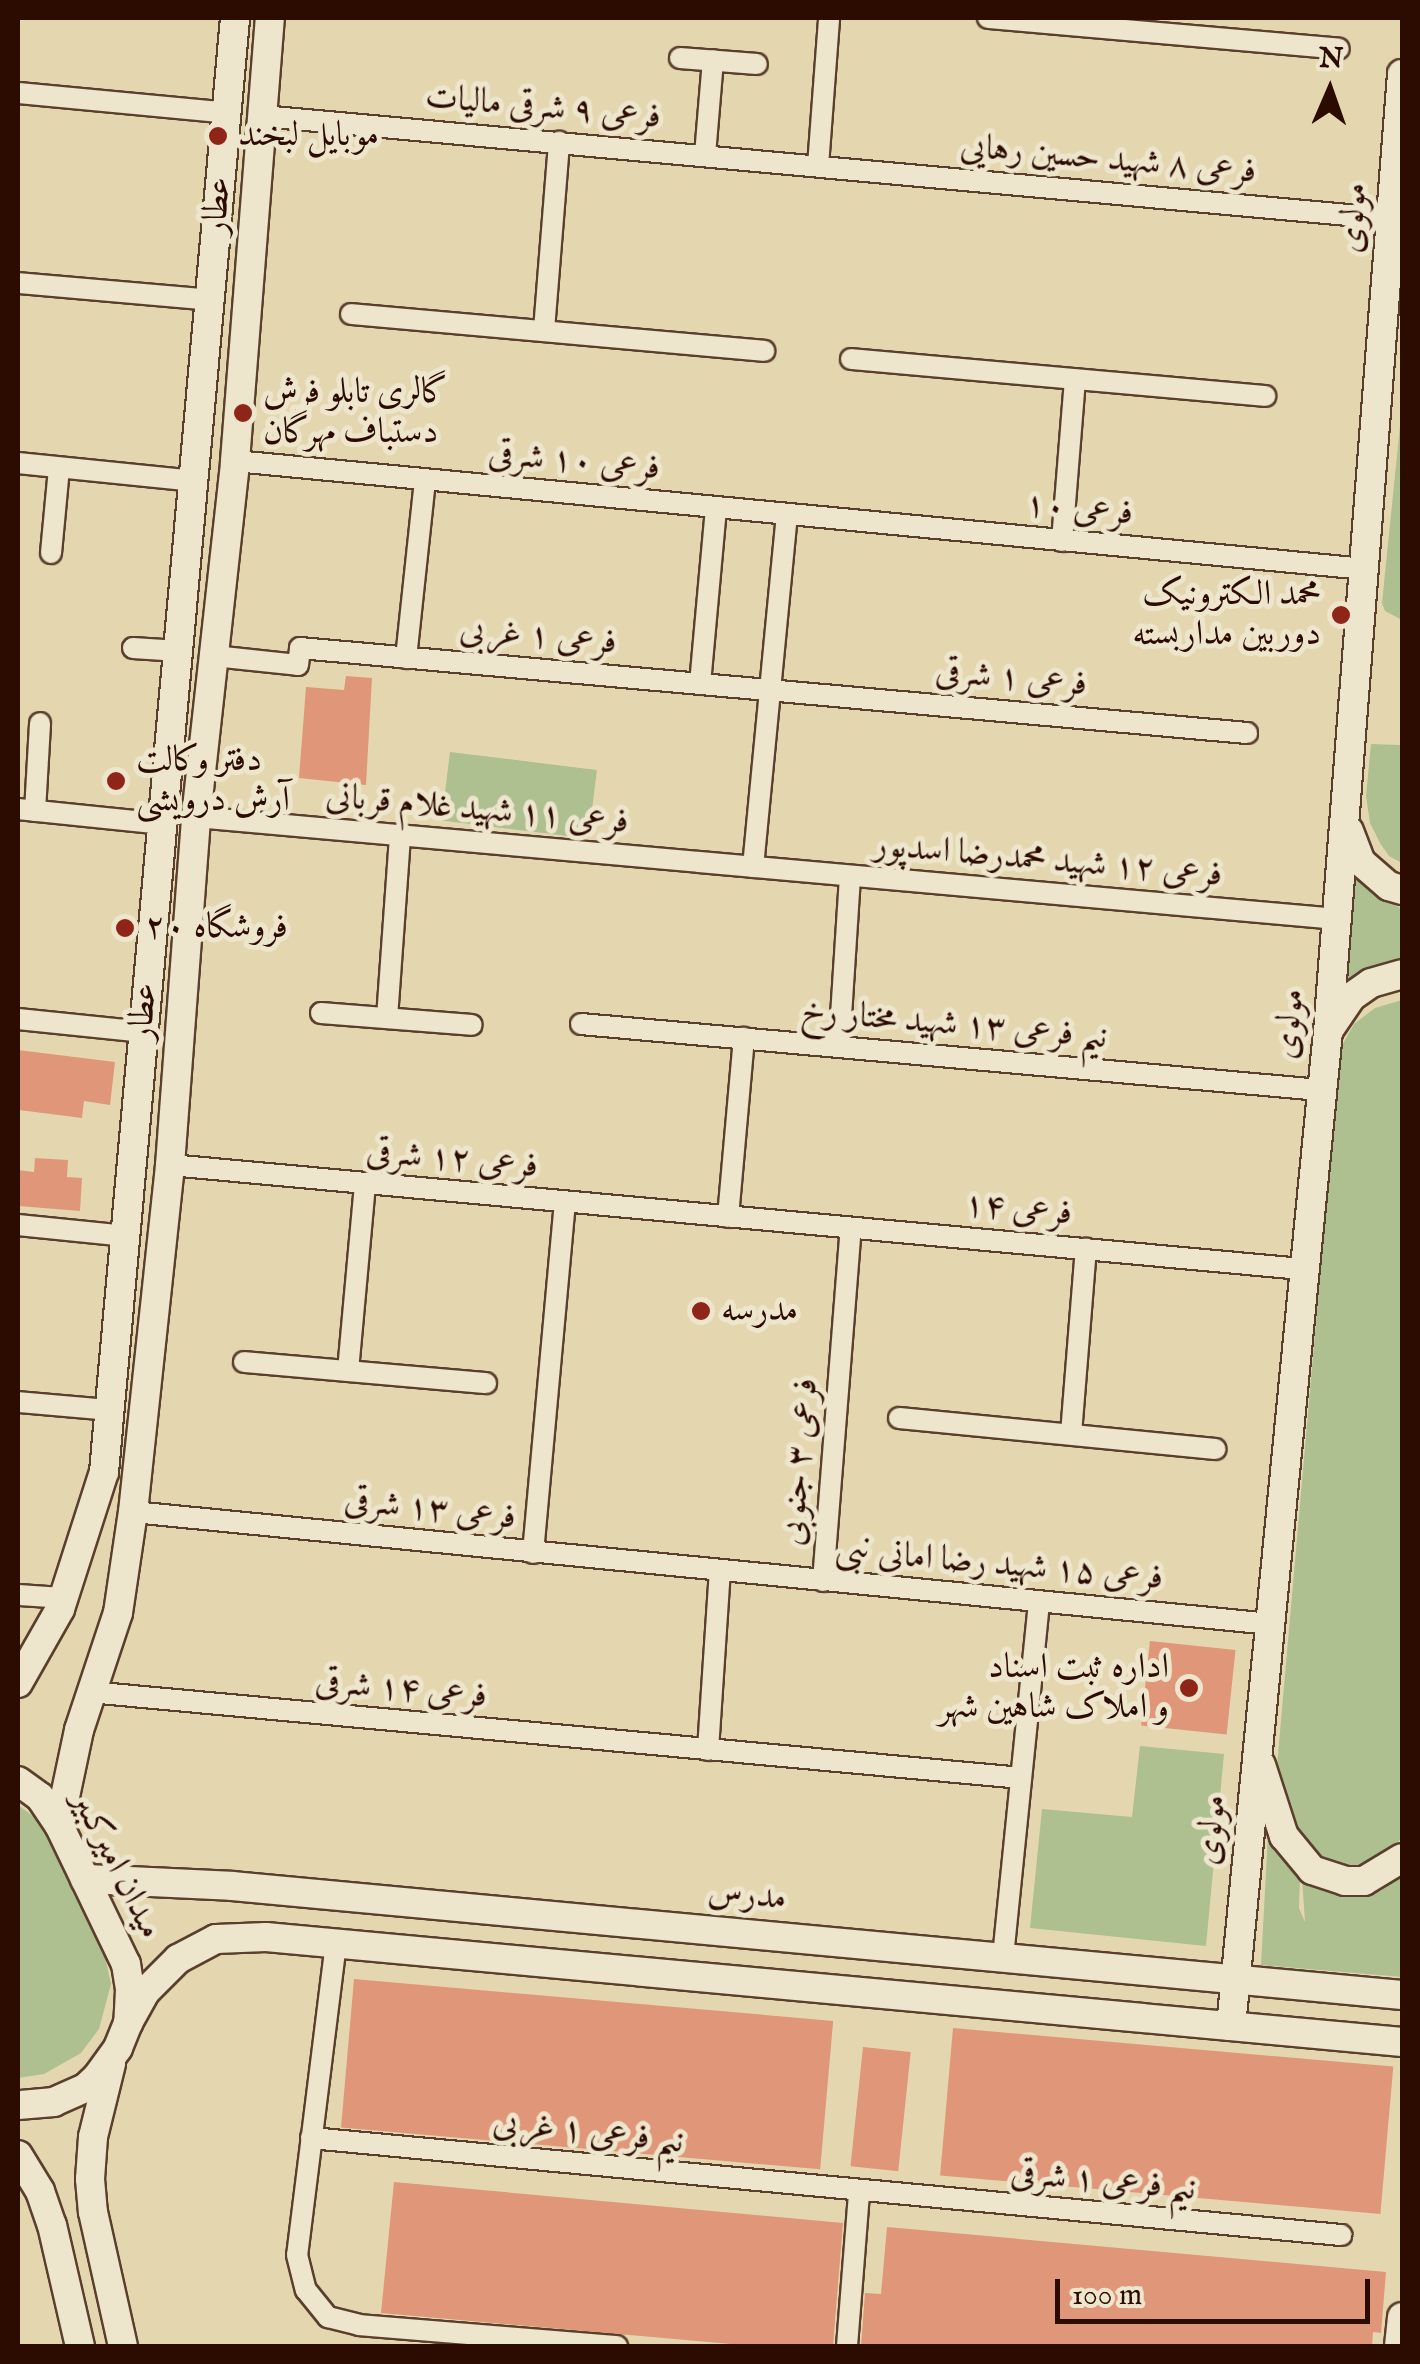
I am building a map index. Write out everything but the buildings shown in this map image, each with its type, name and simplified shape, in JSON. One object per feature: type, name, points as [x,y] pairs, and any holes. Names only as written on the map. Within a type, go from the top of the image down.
[{"type":"main road","name":"عطار","points":[[18,1683],[63,1598],[104,1472],[235,18]]},
{"type":"main road","name":"عطار","points":[[58,1824],[89,1692],[118,1613],[133,1512],[170,1165],[196,817],[236,461],[270,18]]},
{"type":"main road","name":"مولوی","points":[[1231,2026],[1328,1032],[1402,74]]},
{"type":"main road","points":[[1345,820],[1360,862],[1390,886],[1402,890]]},
{"type":"main road","points":[[1328,1032],[1351,997],[1371,984],[1402,974]]},
{"type":"main road","points":[[116,1345],[151,1350]]},
{"type":"main road","points":[[1257,1754],[1284,1836],[1312,1870],[1345,1882],[1364,1881],[1402,1858]]},
{"type":"main road","name":"میدان امیرکبیر","points":[[18,1781],[40,1798],[58,1824],[126,1964],[130,1990],[128,2023],[112,2058],[85,2088],[54,2102],[18,2104]]},
{"type":"main road","name":"مدرس","points":[[85,1878],[232,1886],[1402,1995]]},
{"type":"main road","points":[[128,2023],[146,1992],[178,1959],[216,1939],[266,1936],[1231,2026],[1395,2045]]},
{"type":"main road","points":[[112,2058],[93,2137],[90,2179],[93,2212],[122,2346]]},
{"type":"main road","points":[[18,2155],[40,2192],[52,2225],[80,2346]]},
{"type":"main road","points":[[1399,2346],[1402,2317]]},
{"type":"street","points":[[818,166],[829,18]]},
{"type":"street","points":[[988,18],[1116,24],[1339,49]]},
{"type":"street","points":[[680,58],[756,64]]},
{"type":"street","points":[[705,156],[713,60]]},
{"type":"street","points":[[18,93],[228,112]]},
{"type":"street","name":"فرعی ۹ شرقی مالیات","points":[[262,116],[818,166]]},
{"type":"street","points":[[544,330],[558,142]]},
{"type":"street","name":"فرعی ۸ شهید حسین رهایی","points":[[818,166],[1391,219]]},
{"type":"street","points":[[18,283],[211,300]]},
{"type":"street","points":[[351,314],[764,351]]},
{"type":"street","points":[[851,359],[1265,396]]},
{"type":"street","points":[[1062,540],[1075,380]]},
{"type":"street","name":"فرعی ۱۰ شرقی","points":[[236,461],[787,515]]},
{"type":"street","points":[[18,464],[195,481]]},
{"type":"street","points":[[51,554],[59,468]]},
{"type":"street","points":[[406,658],[425,481]]},
{"type":"street","points":[[700,684],[716,508]]},
{"type":"street","points":[[753,867],[787,515]]},
{"type":"street","name":"فرعی ۱۰","points":[[787,515],[1364,569]]},
{"type":"street","points":[[133,648],[179,652]]},
{"type":"street","name":"فرعی ۱ غربی","points":[[214,656],[298,665],[300,648],[770,690]]},
{"type":"street","name":"فرعی ۱ شرقی","points":[[770,690],[1247,733]]},
{"type":"street","points":[[40,723],[26,810],[163,824]]},
{"type":"street","name":"فرعی ۱۱ شهید غلام قربانی","points":[[196,817],[753,867]]},
{"type":"street","points":[[386,1018],[400,836]]},
{"type":"street","name":"فرعی ۱۲ شهید محمدرضا اسدپور","points":[[753,867],[1337,919]]},
{"type":"street","points":[[840,1047],[850,876]]},
{"type":"street","points":[[321,1014],[472,1025]]},
{"type":"street","points":[[18,1019],[144,1032]]},
{"type":"street","name":"نیم فرعی ۱۳ شهید مختار رخ","points":[[581,1024],[1321,1090]]},
{"type":"street","points":[[728,1217],[744,1038]]},
{"type":"street","name":"فرعی ۱۲ شرقی","points":[[170,1165],[728,1217]]},
{"type":"street","points":[[348,1371],[365,1184]]},
{"type":"street","points":[[533,1553],[565,1202]]},
{"type":"street","name":"فرعی ۱۴","points":[[728,1217],[1302,1269]]},
{"type":"street","points":[[18,1225],[126,1236]]},
{"type":"street","name":"فرعی ۳ جنوبی","points":[[824,1581],[852,1228]]},
{"type":"street","points":[[1071,1434],[1086,1249]]},
{"type":"street","points":[[244,1362],[486,1384]]},
{"type":"street","points":[[18,1402],[110,1410]]},
{"type":"street","points":[[899,1418],[1214,1450]]},
{"type":"street","name":"فرعی ۱۳ شرقی","points":[[133,1512],[720,1571]]},
{"type":"street","points":[[720,1571],[708,1750],[1021,1778]]},
{"type":"street","name":"فرعی ۱۵ شهید رضا امانی نبی","points":[[720,1571],[1270,1624]]},
{"type":"street","points":[[18,1595],[63,1598]]},
{"type":"street","points":[[1003,1957],[1039,1602]]},
{"type":"street","name":"فرعی ۱۴ شرقی","points":[[89,1692],[708,1750]]},
{"type":"street","points":[[336,1942],[296,2255],[306,2290],[328,2317],[359,2325],[617,2346]]},
{"type":"street","name":"نیم فرعی ۱ غربی","points":[[310,2138],[859,2192]]},
{"type":"street","points":[[846,2346],[859,2192]]},
{"type":"street","name":"نیم فرعی ۱ شرقی","points":[[859,2192],[1342,2236]]},
{"type":"green space","points":[[1402,406],[1402,620],[1385,611],[1382,603]]},
{"type":"green space","points":[[1402,730],[1402,863],[1389,856],[1380,843],[1370,823],[1366,796],[1371,744],[1400,745]]},
{"type":"green space","points":[[450,752],[597,770],[588,839],[442,820]]},
{"type":"green space","points":[[1356,875],[1371,892],[1402,909],[1402,963],[1345,987],[1350,878]]},
{"type":"green space","points":[[1402,1000],[1402,1835],[1396,1847],[1361,1871],[1325,1865],[1298,1838],[1277,1766],[1340,1049],[1354,1024],[1375,1008]]},
{"type":"green space","points":[[1140,1746],[1224,1754],[1206,1946],[1030,1928],[1042,1809],[1132,1817]]},
{"type":"green space","points":[[18,1805],[33,1816],[48,1839],[105,1957],[111,1984],[99,2029],[81,2053],[44,2074],[18,2078]]},
{"type":"green space","points":[[1268,1834],[1300,1878],[1299,1908],[1305,1922],[1302,1879],[1325,1891],[1353,1895],[1381,1891],[1402,1875],[1402,1977],[1261,1965]]},
{"type":"place","name":"موبایل لبخند","points":[[218,136]]},
{"type":"place","name":"گالری تابلو فرش دستباف مهرگان","points":[[243,413]]},
{"type":"place","name":"محمد الکترونیک دوربین مداربسته","points":[[1341,615]]},
{"type":"place","name":"دفتر وکالت آرش درویشی","points":[[116,781]]},
{"type":"place","name":"فروشگاه ۲۰","points":[[125,928]]},
{"type":"place","name":"مدرسه","points":[[701,1311]]},
{"type":"place","name":"اداره ثبت اسناد و املاک شاهین شهر","points":[[1189,1688]]}]
